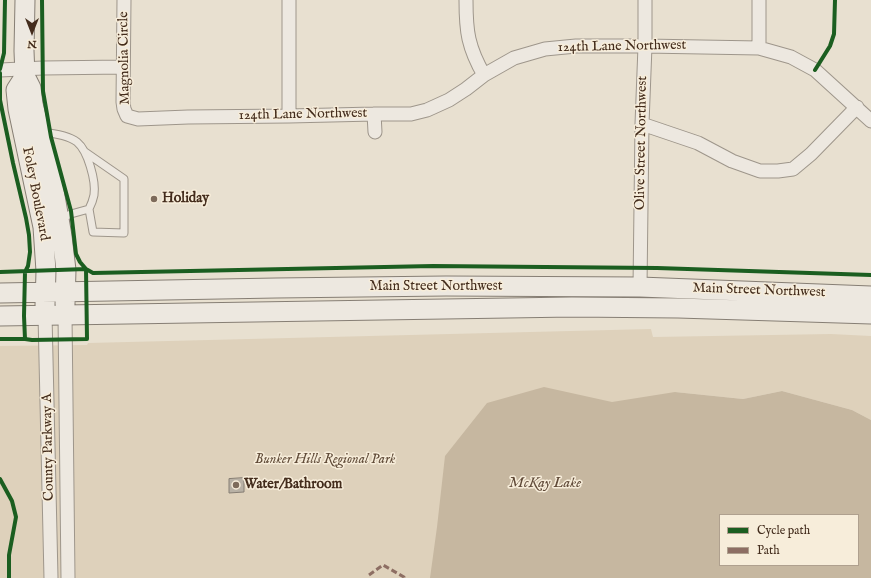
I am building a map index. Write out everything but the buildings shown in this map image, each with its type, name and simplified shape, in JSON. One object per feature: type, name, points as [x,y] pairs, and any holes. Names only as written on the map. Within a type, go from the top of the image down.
[{"type":"main road","name":"Foley Boulevard","points":[[24,0],[25,73],[31,88],[33,104],[53,185],[62,236],[66,270],[65,315]]},
{"type":"main road","name":"Foley Boulevard","points":[[25,73],[16,90],[18,109],[43,227],[46,271],[45,315]]},
{"type":"main road","name":"Main Street Northwest","points":[[0,293],[446,286],[640,287],[871,296]]},
{"type":"main road","name":"Main Street Northwest","points":[[0,316],[572,307],[678,308],[871,314]]},
{"type":"street","name":"Magnolia Circle","points":[[124,0],[124,109],[127,116]]},
{"type":"street","points":[[289,0],[289,116]]},
{"type":"street","points":[[466,0],[468,38],[475,59],[484,75]]},
{"type":"street","name":"Olive Street Northwest","points":[[640,287],[645,0]]},
{"type":"street","points":[[759,0],[759,48]]},
{"type":"street","name":"124th Lane Northwest","points":[[127,116],[138,119],[411,114],[427,110],[450,100],[484,75],[514,58],[545,49],[576,46],[759,48],[791,57],[815,70],[826,82],[866,113]]},
{"type":"street","points":[[0,70],[25,73],[43,68],[124,67]]},
{"type":"street","points":[[642,124],[698,142],[732,161],[760,171],[778,171],[792,168],[866,113]]},
{"type":"street","points":[[374,114],[375,132]]},
{"type":"street","name":"County Parkway A","points":[[45,315],[51,578]]},
{"type":"street","name":"County Parkway A","points":[[65,315],[68,578]]},
{"type":"lane","points":[[40,132],[65,136],[77,142],[85,152],[124,179],[124,233],[93,232],[89,210],[94,194],[90,165],[85,152]]},
{"type":"lane","points":[[59,219],[71,214],[89,210]]},
{"type":"green space","name":"Bunker Hills Regional Park","points":[[651,329],[653,337],[831,334],[871,336],[871,420],[852,410],[782,391],[743,399],[675,392],[710,578],[0,578],[0,346],[87,345],[88,343]]},
{"type":"water","name":"McKay Lake","points":[[544,387],[612,402],[675,392],[743,399],[782,391],[852,410],[871,420],[871,578],[430,578],[445,456],[487,403]]},
{"type":"marked path","points":[[369,575],[383,565],[404,578]]},
{"type":"cycle path","points":[[0,69],[4,53],[5,0]]},
{"type":"cycle path","points":[[42,0],[43,91],[51,137],[71,211],[76,254],[86,269],[93,273],[433,266],[657,268],[871,275]]},
{"type":"cycle path","points":[[815,70],[830,46],[834,34],[835,0]]},
{"type":"cycle path","points":[[0,73],[0,100],[29,235],[30,252],[28,266],[25,272],[25,339]]},
{"type":"cycle path","points":[[0,272],[86,269]]},
{"type":"cycle path","points":[[0,339],[87,339],[86,269]]},
{"type":"cycle path","points":[[0,479],[12,501],[16,517],[9,555],[9,578]]},
{"type":"place","name":"Holiday","points":[[154,199]]},
{"type":"place","name":"Water/Bathroom","points":[[236,485]]}]
